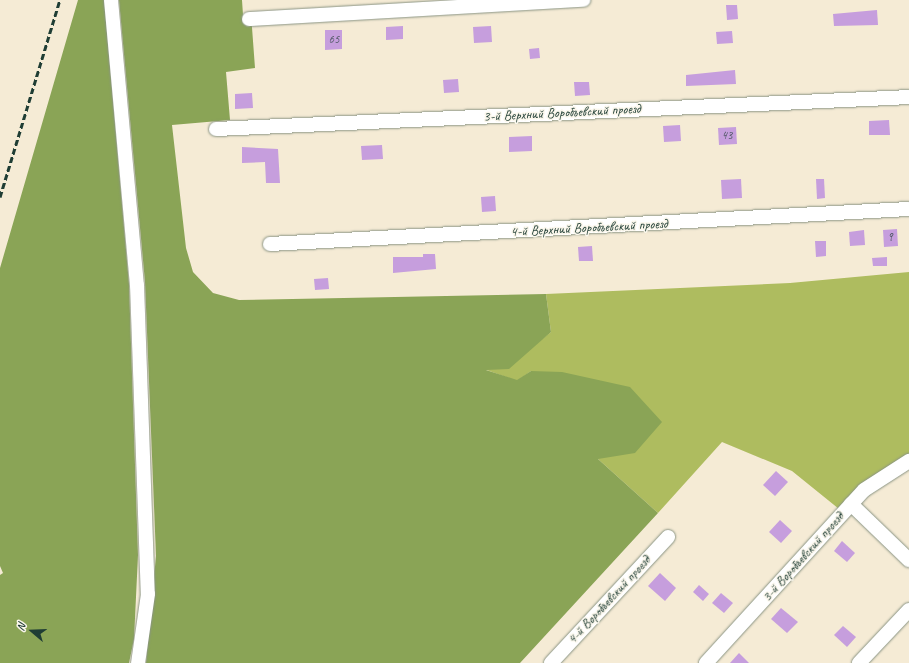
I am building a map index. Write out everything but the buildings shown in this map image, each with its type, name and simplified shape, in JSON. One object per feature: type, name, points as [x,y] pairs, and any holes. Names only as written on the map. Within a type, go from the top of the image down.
[{"type":"street","points":[[111,0],[137,285],[148,594],[138,663]]},
{"type":"street","points":[[249,19],[583,0]]},
{"type":"street","name":"3-й Верхний Воробъевский проезд","points":[[216,129],[909,97]]},
{"type":"street","name":"4-й Верхний Воробъевский проезд","points":[[270,244],[909,209]]},
{"type":"street","name":"3-й Воробъевский проезд","points":[[706,663],[864,490],[909,461]]},
{"type":"street","points":[[851,504],[909,560]]},
{"type":"street","name":"4-й Воробъевский проезд","points":[[551,663],[668,537]]},
{"type":"street","points":[[859,663],[909,610]]},
{"type":"green space","points":[[78,0],[104,0],[129,284],[138,555],[134,639],[129,663],[0,663],[0,575],[3,573],[0,566],[0,268]]},
{"type":"green space","points":[[119,0],[242,0],[243,15],[251,14],[255,68],[226,72],[230,120],[172,125],[186,248],[193,272],[213,293],[239,300],[546,294],[551,332],[509,369],[486,370],[517,380],[531,371],[562,372],[630,387],[662,422],[635,453],[598,459],[658,513],[520,663],[146,663],[156,556],[145,282]]},
{"type":"green space","points":[[909,272],[909,461],[844,513],[792,471],[722,442],[658,513],[598,459],[531,371],[517,381],[484,369],[531,348],[551,332],[546,294],[790,283]]},
{"type":"railway","points":[[0,197],[60,0]]}]
